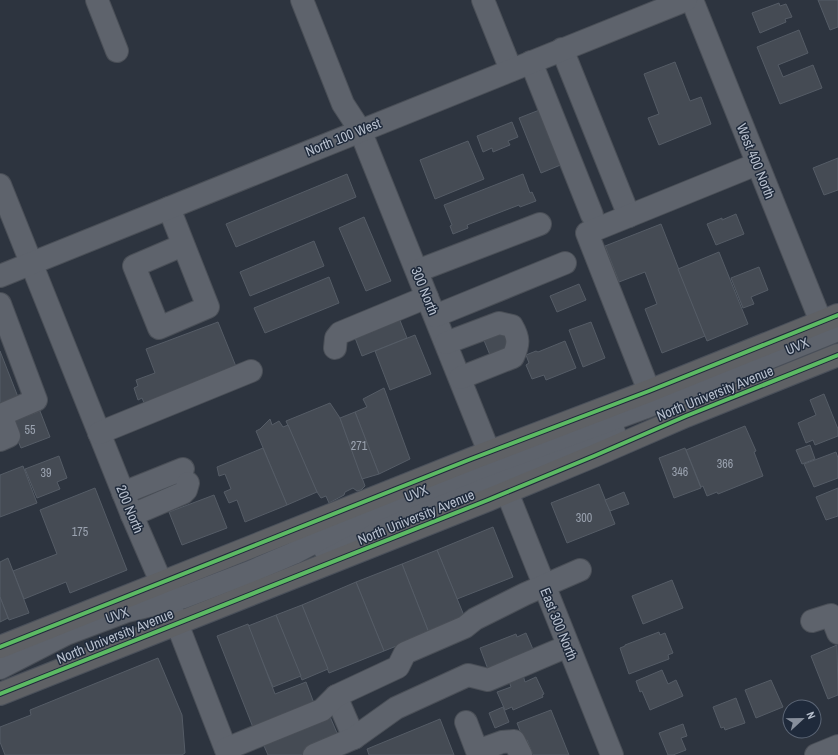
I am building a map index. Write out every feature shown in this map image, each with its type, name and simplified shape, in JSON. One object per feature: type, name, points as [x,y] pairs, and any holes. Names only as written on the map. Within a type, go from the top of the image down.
[{"type":"highway","name":"North University Avenue","points":[[0,694],[169,603],[489,452],[832,322]]},
{"type":"highway","name":"North University Avenue","points":[[0,647],[169,603],[507,492],[838,353]]},
{"type":"street","points":[[97,0],[116,51]]},
{"type":"street","name":"300 North","points":[[302,0],[343,104],[360,130],[489,452]]},
{"type":"street","points":[[483,0],[511,70]]},
{"type":"street","name":"North 100 West","points":[[0,276],[686,0]]},
{"type":"street","name":"West 400 North","points":[[692,0],[757,164],[832,322]]},
{"type":"street","points":[[562,49],[630,216]]},
{"type":"street","points":[[531,62],[592,214]]},
{"type":"street","points":[[649,391],[587,233],[757,164]]},
{"type":"street","name":"200 North","points":[[0,185],[123,493],[169,603],[227,752]]},
{"type":"street","points":[[169,208],[183,246]]},
{"type":"street","points":[[417,271],[540,224]]},
{"type":"street","points":[[334,348],[336,338],[340,333],[431,306],[565,263]]},
{"type":"street","points":[[0,304],[36,400],[1,414],[9,436],[0,440]]},
{"type":"street","name":"UVX","points":[[0,679],[71,642],[272,563],[314,543],[369,513],[394,502],[492,463],[644,408],[832,322]]},
{"type":"street","points":[[446,344],[499,323],[512,326],[518,337],[517,349],[514,357],[460,378]]},
{"type":"street","name":"UVX","points":[[0,668],[66,634],[127,611],[194,600],[221,591],[539,464],[678,403],[838,353]]},
{"type":"street","points":[[99,433],[251,371]]},
{"type":"street","points":[[123,493],[185,476],[186,490],[184,493],[132,515]]},
{"type":"street","name":"East 300 North","points":[[507,492],[612,755]]},
{"type":"street","points":[[227,752],[322,710],[336,696],[398,667],[405,653],[465,627],[475,619],[543,585],[580,570]]},
{"type":"street","points":[[812,621],[831,615],[838,633]]},
{"type":"street","points":[[314,755],[354,738],[396,708],[468,675],[488,680],[568,646]]},
{"type":"street","points":[[336,696],[354,738]]},
{"type":"street","points":[[466,722],[477,751],[502,742],[514,741],[521,755]]},
{"type":"street","points":[[816,755],[838,746]]},
{"type":"building","points":[[818,0],[838,0],[838,27],[830,30]]},
{"type":"building","points":[[779,3],[780,6],[786,4],[792,17],[785,19],[786,22],[760,33],[752,13]]},
{"type":"building","points":[[799,30],[808,53],[778,65],[783,77],[813,65],[822,88],[780,104],[757,47]]},
{"type":"building","points":[[675,62],[690,101],[701,97],[711,124],[659,145],[648,118],[659,114],[644,74]]},
{"type":"building","points":[[542,109],[563,164],[541,173],[519,118]]},
{"type":"building","points":[[512,122],[518,137],[508,141],[510,145],[493,152],[492,148],[483,152],[477,136]]},
{"type":"building","points":[[468,141],[484,179],[435,199],[420,160]]},
{"type":"building","points":[[838,158],[838,190],[824,195],[813,168]]},
{"type":"building","points":[[347,174],[356,197],[236,247],[226,224]]},
{"type":"building","points":[[523,174],[530,193],[532,192],[536,201],[520,207],[519,205],[467,225],[468,228],[453,234],[450,226],[452,225],[444,205]]},
{"type":"building","points":[[736,214],[744,234],[716,245],[707,224]]},
{"type":"building","points":[[364,217],[391,281],[366,291],[339,228]]},
{"type":"building","points":[[661,224],[705,336],[662,353],[645,309],[657,304],[645,272],[619,282],[605,246]]},
{"type":"building","points":[[314,241],[324,266],[250,296],[240,272]]},
{"type":"building","points":[[719,252],[748,324],[707,341],[678,269]]},
{"type":"building","points":[[759,267],[768,290],[751,297],[754,304],[743,308],[731,278]]},
{"type":"building","points":[[329,277],[339,303],[265,333],[254,308]]},
{"type":"building","points":[[579,284],[586,300],[557,312],[550,296]]},
{"type":"building","points":[[397,313],[407,338],[362,356],[352,330]]},
{"type":"building","points":[[218,322],[237,369],[145,405],[142,398],[138,400],[134,388],[138,386],[136,380],[155,373],[146,349]]},
{"type":"building","points":[[591,322],[605,358],[583,367],[569,330]]},
{"type":"building","points":[[504,329],[511,346],[490,355],[483,338]]},
{"type":"building","points":[[415,335],[431,374],[390,390],[375,351]]},
{"type":"building","points":[[565,341],[576,368],[546,380],[544,375],[532,379],[526,365],[529,363],[526,355],[536,351],[538,352]]},
{"type":"building","points":[[0,351],[18,397],[0,404]]},
{"type":"building","points":[[384,388],[410,459],[379,474],[355,412],[367,407],[363,399]]},
{"type":"building","points":[[824,394],[838,429],[838,436],[815,445],[813,440],[806,443],[798,423],[816,415],[810,400]]},
{"type":"building","points":[[330,403],[340,418],[365,486],[361,490],[357,491],[353,488],[329,503],[326,496],[321,498],[317,492],[286,421]]},
{"type":"building","points":[[40,411],[50,437],[21,448],[10,422]]},
{"type":"building","points":[[355,412],[379,474],[362,479],[340,418]]},
{"type":"building","points":[[270,419],[272,425],[279,421],[283,427],[288,425],[317,492],[287,505],[256,431]]},
{"type":"building","points":[[745,426],[756,451],[754,452],[763,476],[718,494],[717,492],[707,496],[703,486],[701,487],[686,450]]},
{"type":"building","points":[[810,445],[815,459],[802,464],[796,450]]},
{"type":"building","points":[[263,448],[287,505],[245,522],[237,500],[229,503],[224,492],[231,489],[225,474],[219,476],[217,467]]},
{"type":"building","points":[[685,448],[701,488],[674,498],[659,458]]},
{"type":"building","points":[[836,452],[838,458],[838,478],[814,487],[804,464]]},
{"type":"building","points":[[59,456],[67,478],[57,482],[60,489],[37,498],[25,469]]},
{"type":"building","points":[[23,466],[37,503],[0,517],[0,475]]},
{"type":"building","points":[[599,484],[615,524],[567,543],[551,503]]},
{"type":"building","points":[[95,488],[127,570],[70,593],[66,582],[24,599],[13,571],[57,554],[40,510]]},
{"type":"building","points":[[838,488],[838,516],[826,520],[816,497]]},
{"type":"building","points":[[624,492],[629,504],[610,511],[605,500]]},
{"type":"building","points":[[214,495],[227,528],[182,545],[169,512]]},
{"type":"building","points":[[493,527],[513,577],[457,599],[437,550]]},
{"type":"building","points":[[437,550],[465,618],[429,633],[402,564]]},
{"type":"building","points":[[8,558],[29,613],[9,620],[0,597],[0,562]]},
{"type":"building","points":[[402,564],[429,633],[384,651],[356,582]]},
{"type":"building","points":[[672,580],[683,608],[643,624],[632,596]]},
{"type":"building","points":[[356,582],[384,651],[329,673],[302,605]]},
{"type":"building","points":[[0,597],[8,618],[0,622]]},
{"type":"building","points":[[302,605],[328,669],[302,680],[276,615]]},
{"type":"building","points":[[276,615],[301,676],[273,687],[248,626]]},
{"type":"building","points":[[248,624],[275,694],[306,682],[315,706],[254,730],[217,636]]},
{"type":"building","points":[[659,632],[660,635],[665,633],[673,653],[668,655],[669,659],[629,674],[620,648]]},
{"type":"building","points":[[526,633],[535,654],[489,672],[480,648],[516,634],[517,637]]},
{"type":"building","points":[[837,645],[838,695],[828,699],[811,656]]},
{"type":"building","points":[[158,658],[182,715],[185,753],[182,755],[5,755],[0,742],[0,727],[31,715],[30,710]]},
{"type":"building","points":[[662,670],[668,684],[676,680],[683,696],[650,710],[636,681]]},
{"type":"building","points":[[523,675],[525,682],[536,677],[544,694],[542,695],[543,697],[513,710],[512,707],[505,710],[497,692],[511,687],[509,681]]},
{"type":"building","points":[[771,680],[782,707],[756,718],[745,690]]},
{"type":"building","points":[[736,698],[745,723],[725,730],[724,727],[721,728],[713,707]]},
{"type":"building","points":[[503,707],[509,722],[495,728],[489,713]]},
{"type":"building","points":[[551,710],[569,755],[533,755],[527,740],[524,741],[517,723]]},
{"type":"building","points":[[328,712],[340,740],[302,755],[268,755],[261,739]]},
{"type":"building","points":[[440,719],[454,755],[369,755],[367,749]]},
{"type":"building","points":[[683,724],[687,736],[681,738],[686,750],[673,755],[668,755],[659,733]]},
{"type":"cycle path","points":[[0,647],[471,459],[649,391],[838,315]]},
{"type":"cycle path","points":[[0,694],[488,500],[686,416],[838,355]]}]
